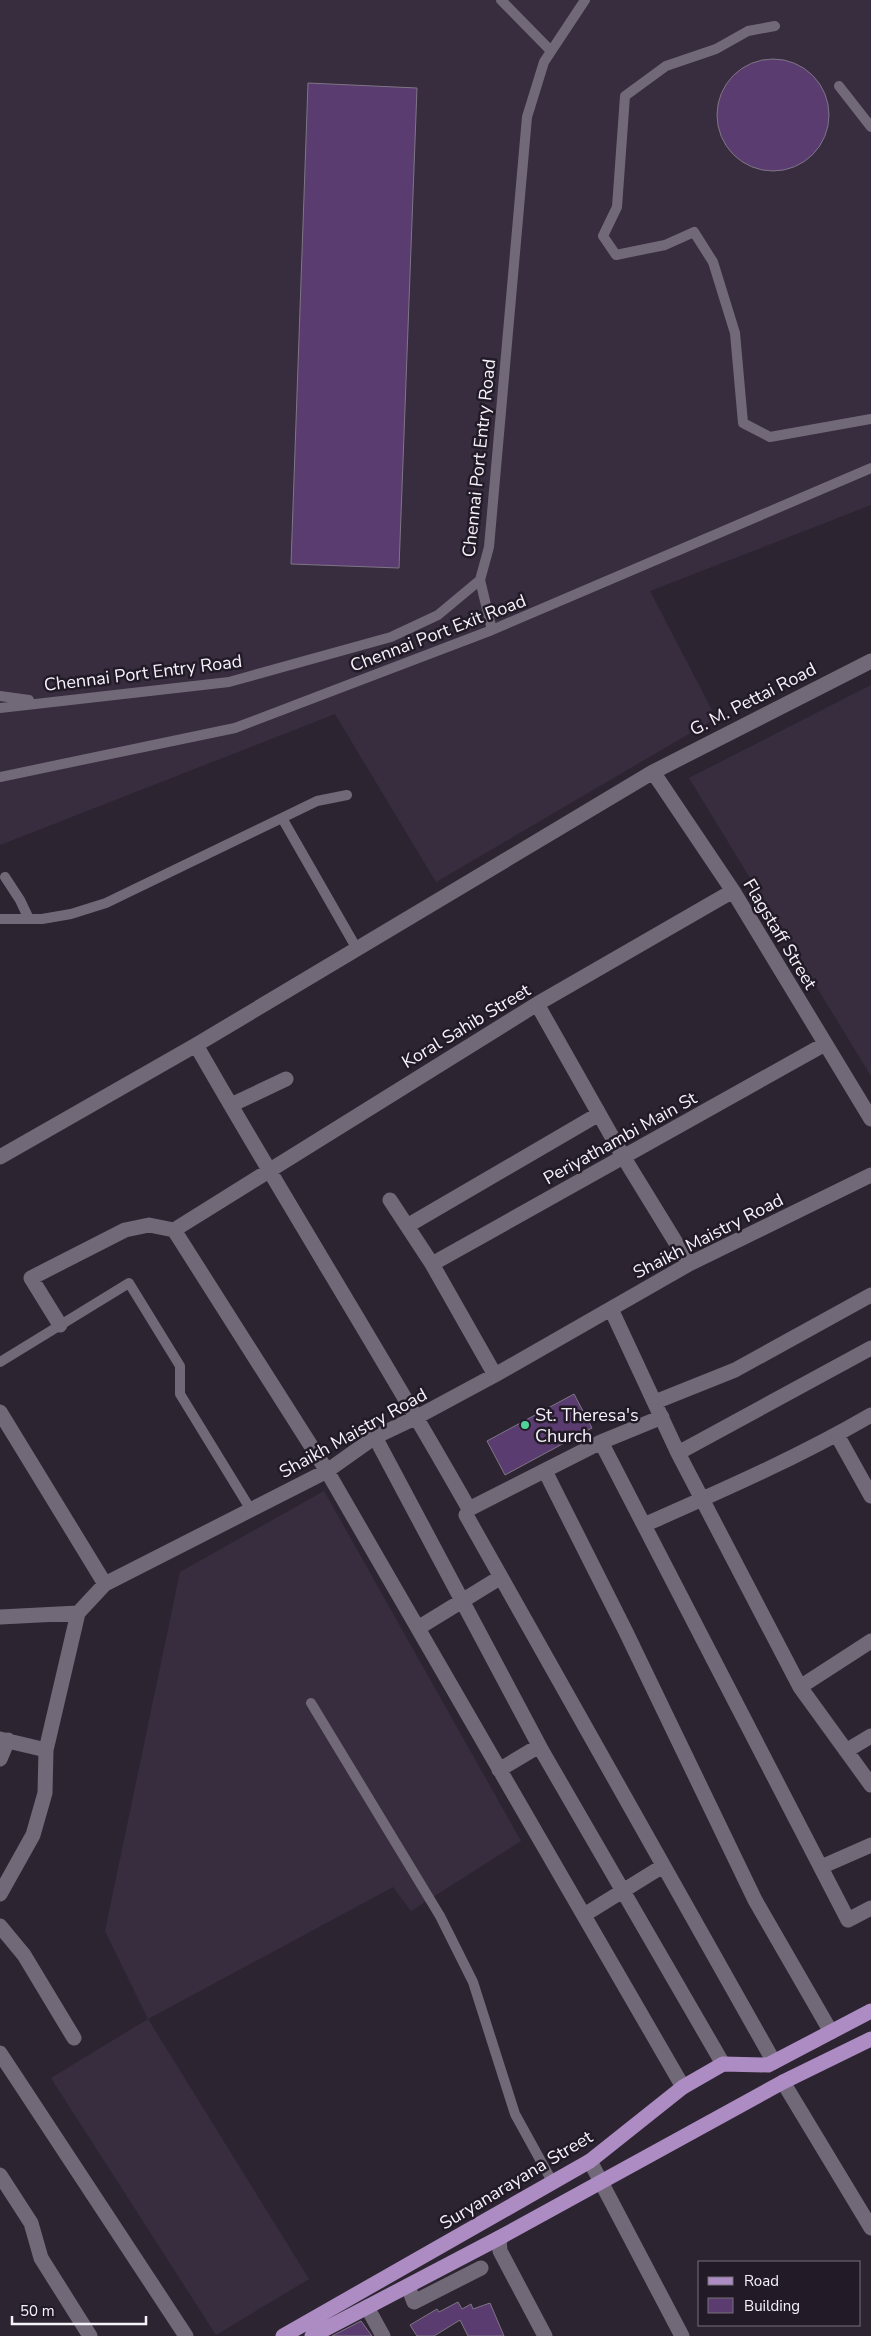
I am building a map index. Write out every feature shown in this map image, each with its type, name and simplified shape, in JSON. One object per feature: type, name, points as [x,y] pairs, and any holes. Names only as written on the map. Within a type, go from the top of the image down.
[{"type":"main road","points":[[723,2064],[768,2065],[871,2011]]},
{"type":"main road","points":[[312,2336],[499,2238],[599,2181],[782,2082],[871,2039]]},
{"type":"main road","name":"Suryanarayana Street","points":[[283,2336],[590,2161],[683,2087],[723,2064]]},
{"type":"street","name":"G. M. Pettai Road","points":[[0,1157],[196,1045],[653,772],[871,661]]},
{"type":"street","name":"Flagstaff Street","points":[[653,772],[733,891],[871,1119]]},
{"type":"street","name":"Koral Sahib Street","points":[[174,1230],[537,1004],[733,891]]},
{"type":"street","points":[[537,1004],[624,1158],[689,1264]]},
{"type":"street","name":"Periyathambi Main St","points":[[432,1264],[825,1044]]},
{"type":"street","points":[[196,1045],[469,1509]]},
{"type":"street","points":[[231,1105],[286,1079]]},
{"type":"street","points":[[407,1226],[599,1114]]},
{"type":"street","name":"Shaikh Maistry Road","points":[[0,1894],[33,1835],[45,1793],[46,1750],[78,1613],[105,1584],[327,1471],[375,1437],[417,1418],[689,1264],[871,1175]]},
{"type":"street","points":[[390,1200],[432,1264],[495,1375]]},
{"type":"street","points":[[60,1325],[32,1278],[125,1230],[150,1225],[160,1225],[174,1230],[327,1471],[683,2087]]},
{"type":"street","points":[[655,1402],[735,1370],[871,1295]]},
{"type":"street","points":[[611,1309],[678,1453],[800,1687],[871,1785]]},
{"type":"street","points":[[678,1453],[871,1348]]},
{"type":"street","points":[[0,1412],[105,1584]]},
{"type":"street","points":[[644,1524],[703,1499],[837,1435],[871,1414]]},
{"type":"street","points":[[662,1417],[601,1442],[469,1509],[466,1515],[774,2062]]},
{"type":"street","points":[[837,1435],[871,1496]]},
{"type":"street","points":[[375,1437],[539,1746],[723,2064]]},
{"type":"street","points":[[601,1442],[848,1920],[871,1908]]},
{"type":"street","points":[[545,1471],[625,1630],[755,1900],[831,2032]]},
{"type":"street","points":[[418,1628],[501,1577]]},
{"type":"street","points":[[0,1617],[78,1613]]},
{"type":"street","points":[[800,1687],[871,1642]]},
{"type":"street","points":[[846,1751],[871,1736]]},
{"type":"street","points":[[0,1760],[4,1739],[46,1750]]},
{"type":"street","points":[[500,1770],[539,1746]]},
{"type":"street","points":[[821,1867],[871,1845]]},
{"type":"street","points":[[584,1915],[663,1866]]},
{"type":"street","points":[[0,1926],[24,1955],[74,2038]]},
{"type":"street","points":[[0,2053],[186,2336]]},
{"type":"street","points":[[782,2082],[871,2228]]},
{"type":"street","points":[[590,2161],[682,2336]]},
{"type":"street","points":[[0,2174],[31,2223],[41,2258],[90,2336]]},
{"type":"street","points":[[499,2238],[500,2251],[545,2336]]},
{"type":"street","points":[[408,2286],[414,2302],[481,2268]]},
{"type":"street","points":[[367,2307],[383,2336]]},
{"type":"lane","points":[[501,0],[551,51]]},
{"type":"lane","name":"Chennai Port Entry Road","points":[[0,708],[230,682],[391,637],[438,615],[480,580],[489,547],[527,117],[544,62],[585,0]]},
{"type":"lane","points":[[775,26],[748,31],[716,49],[666,66],[625,96],[617,207],[603,236],[616,255],[666,245],[694,232],[713,262],[735,333],[743,423],[770,437],[871,419]]},
{"type":"lane","points":[[839,86],[871,127]]},
{"type":"lane","name":"Chennai Port Exit Road","points":[[0,777],[235,728],[492,630],[871,468]]},
{"type":"lane","points":[[480,580],[492,630]]},
{"type":"lane","points":[[0,696],[42,702]]},
{"type":"lane","points":[[0,919],[42,919],[70,914],[106,903],[317,800],[347,795]]},
{"type":"lane","points":[[282,818],[357,949]]},
{"type":"lane","points":[[4,877],[20,900],[29,919]]},
{"type":"lane","points":[[0,1362],[129,1283],[180,1366],[180,1394],[251,1510]]},
{"type":"lane","points":[[311,1703],[440,1916],[473,1982],[516,2114],[553,2183]]},
{"type":"shaded area","points":[[0,0],[871,0],[871,505],[650,591],[716,718],[436,882],[335,714],[0,845]]},
{"type":"shaded area","points":[[871,685],[871,1076],[689,778]]},
{"type":"shaded area","points":[[324,1491],[521,1841],[411,1911],[393,1887],[148,2019],[105,1931],[180,1572]]},
{"type":"shaded area","points":[[148,2019],[309,2279],[216,2335],[51,2078]]},
{"type":"building","points":[[773,59],[794,63],[813,75],[825,94],[829,115],[825,136],[813,155],[794,167],[773,171],[752,167],[733,155],[721,136],[717,115],[721,94],[733,75],[752,63]]},
{"type":"building","points":[[308,83],[417,88],[399,568],[291,564]]},
{"type":"building","points":[[574,1394],[592,1428],[505,1475],[487,1441]]},
{"type":"building","points":[[458,2302],[462,2309],[471,2304],[473,2309],[490,2303],[504,2336],[468,2336],[460,2320],[434,2336],[417,2336],[410,2325],[437,2309],[439,2312]]},
{"type":"building","points":[[361,2321],[372,2336],[332,2336]]},
{"type":"place","name":"St. Theresa's Church","points":[[525,1425]]}]
